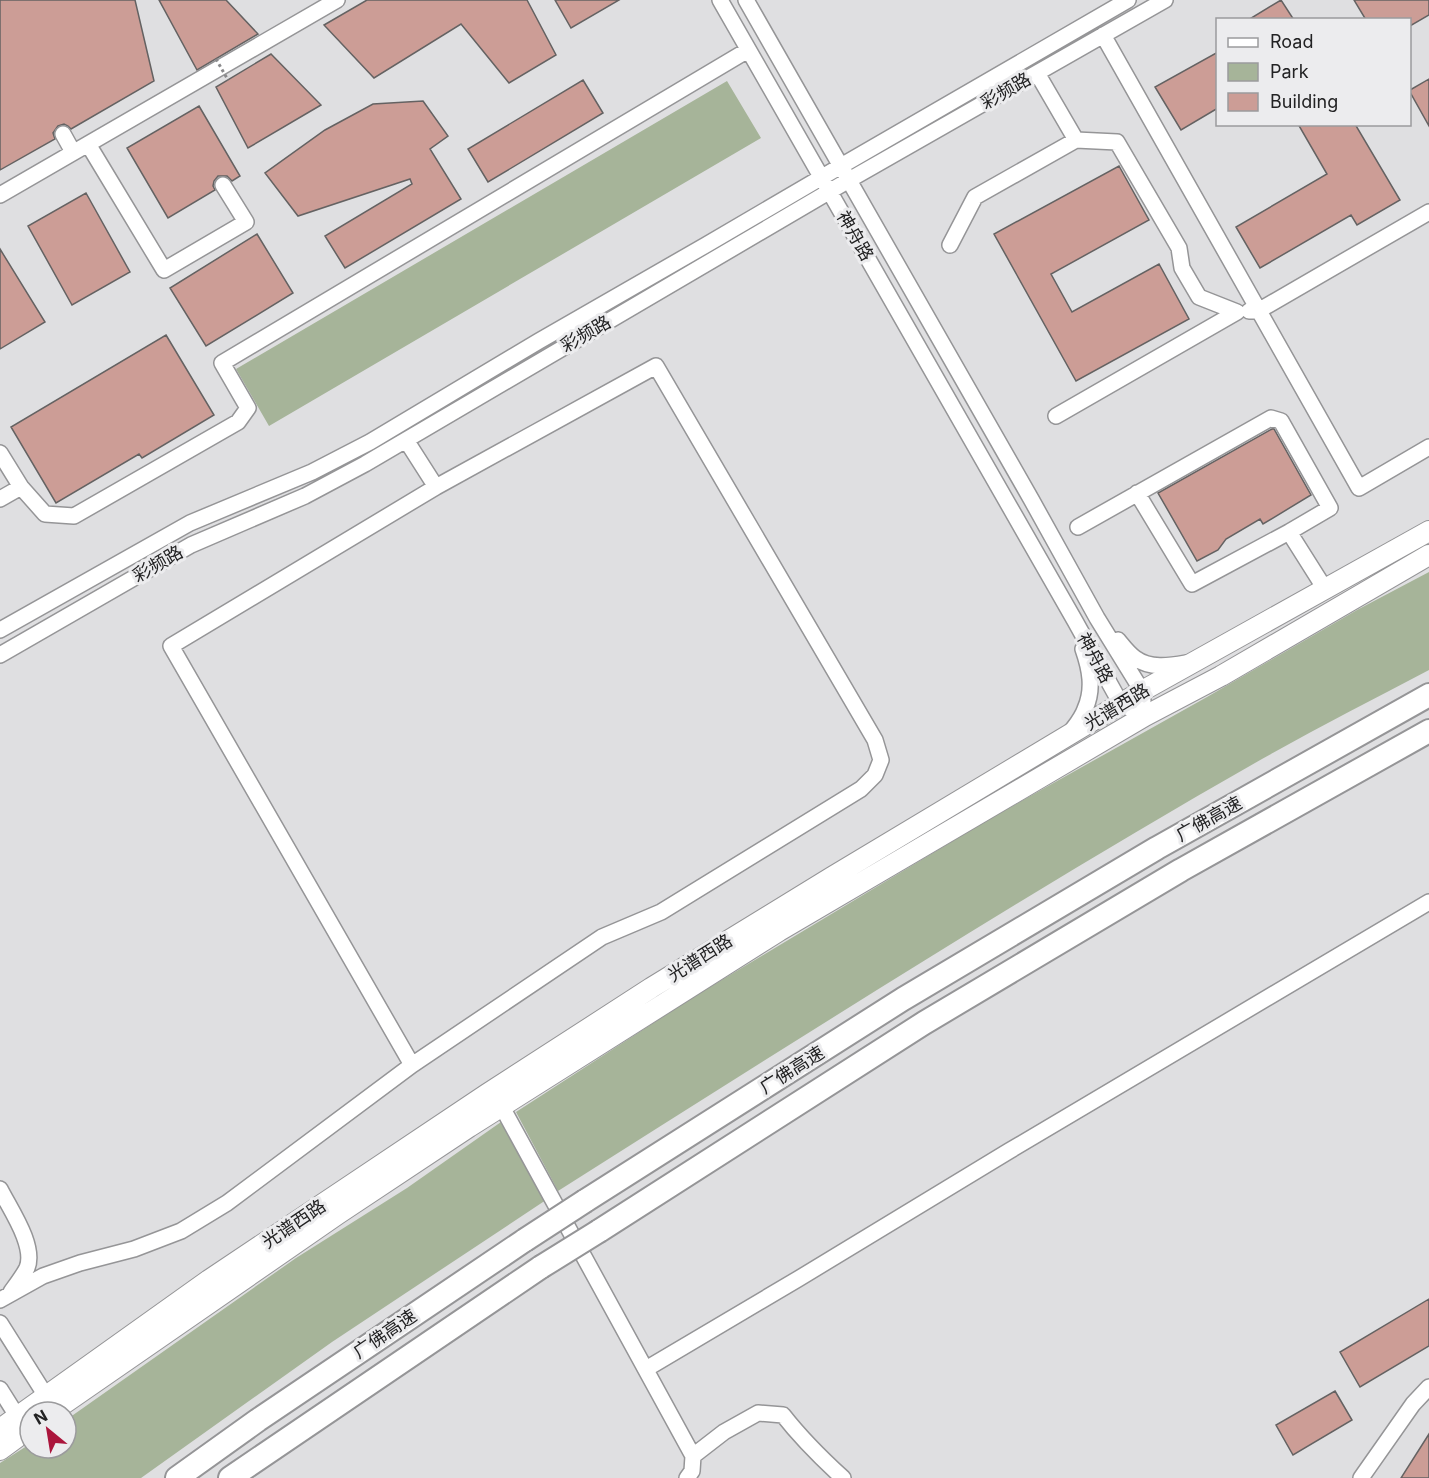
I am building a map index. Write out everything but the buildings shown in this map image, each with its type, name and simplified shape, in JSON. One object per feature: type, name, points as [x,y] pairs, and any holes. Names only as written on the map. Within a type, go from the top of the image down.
[{"type":"highway","name":"广佛高速","points":[[177,1478],[258,1420],[525,1240],[924,987],[1157,848],[1429,695]]},
{"type":"highway","name":"广佛高速","points":[[230,1478],[541,1267],[935,1017],[1181,870],[1429,730]]},
{"type":"main road","name":"光谱西路","points":[[54,1400],[229,1267],[651,988],[832,876],[1142,691],[1429,531]]},
{"type":"main road","name":"光谱西路","points":[[55,1400],[502,1107],[779,931],[1145,716],[1221,676],[1429,555]]},
{"type":"main road","name":"光谱西路","points":[[0,1429],[18,1424]]},
{"type":"main road","points":[[0,1450],[18,1429]]},
{"type":"street","points":[[0,195],[337,0]]},
{"type":"street","name":"神舟路","points":[[720,0],[1121,704],[1145,716]]},
{"type":"street","name":"神舟路","points":[[746,0],[1097,618],[1142,691],[1145,716]]},
{"type":"street","name":"彩频路","points":[[0,630],[190,523],[312,472],[370,442],[539,341],[1128,0]]},
{"type":"street","name":"彩频路","points":[[0,655],[191,545],[305,496],[365,464],[849,180],[1165,0]]},
{"type":"street","points":[[1103,35],[1359,488],[1429,447]]},
{"type":"street","points":[[3,463],[21,488],[45,514],[74,516],[238,422],[248,408],[222,363],[748,50]]},
{"type":"street","points":[[1037,73],[1076,140]]},
{"type":"street","points":[[63,134],[73,152]]},
{"type":"street","points":[[950,245],[975,197],[1076,140],[1117,142],[1179,248],[1182,268],[1199,297],[1237,312],[1258,311],[1429,212]]},
{"type":"street","points":[[88,144],[164,270],[246,222],[223,185]]},
{"type":"street","points":[[1056,416],[1237,312]]},
{"type":"street","points":[[5,1297],[43,1276],[80,1263],[134,1249],[181,1231],[227,1203],[412,1065],[602,938],[661,912],[861,789],[875,775],[881,760],[875,740],[656,366],[436,487],[171,646],[412,1065]]},
{"type":"street","points":[[1078,527],[1137,493],[1271,418],[1281,421],[1330,508],[1192,584],[1137,493]]},
{"type":"street","points":[[406,440],[436,487]]},
{"type":"street","points":[[0,499],[21,488]]},
{"type":"street","points":[[1289,532],[1326,589]]},
{"type":"street","points":[[1097,618],[1133,657],[1145,664],[1159,666],[1194,662]]},
{"type":"street","points":[[1069,735],[1085,710],[1090,693],[1089,668],[1075,621]]},
{"type":"street","points":[[646,1368],[1429,902]]},
{"type":"street","points":[[502,1107],[693,1455],[692,1471],[687,1478]]},
{"type":"street","points":[[0,1189],[22,1231],[29,1253],[27,1268],[5,1297]]},
{"type":"street","points":[[0,1323],[47,1400]]},
{"type":"street","points":[[1361,1478],[1413,1404],[1429,1387]]},
{"type":"street","points":[[0,1389],[18,1414]]},
{"type":"street","points":[[693,1455],[724,1432],[758,1413],[783,1415],[803,1439],[843,1478]]},
{"type":"path","points":[[216,59],[228,80]]},
{"type":"green space","points":[[727,81],[761,138],[269,426],[236,369]]},
{"type":"green space","points":[[1429,572],[1429,670],[1262,759],[1084,863],[558,1191],[516,1112],[695,996],[991,818],[1357,610]]},
{"type":"green space","points":[[501,1122],[546,1200],[332,1342],[141,1478],[0,1478],[0,1463],[18,1452],[18,1460],[78,1460],[78,1412],[296,1258],[407,1188]]}]
